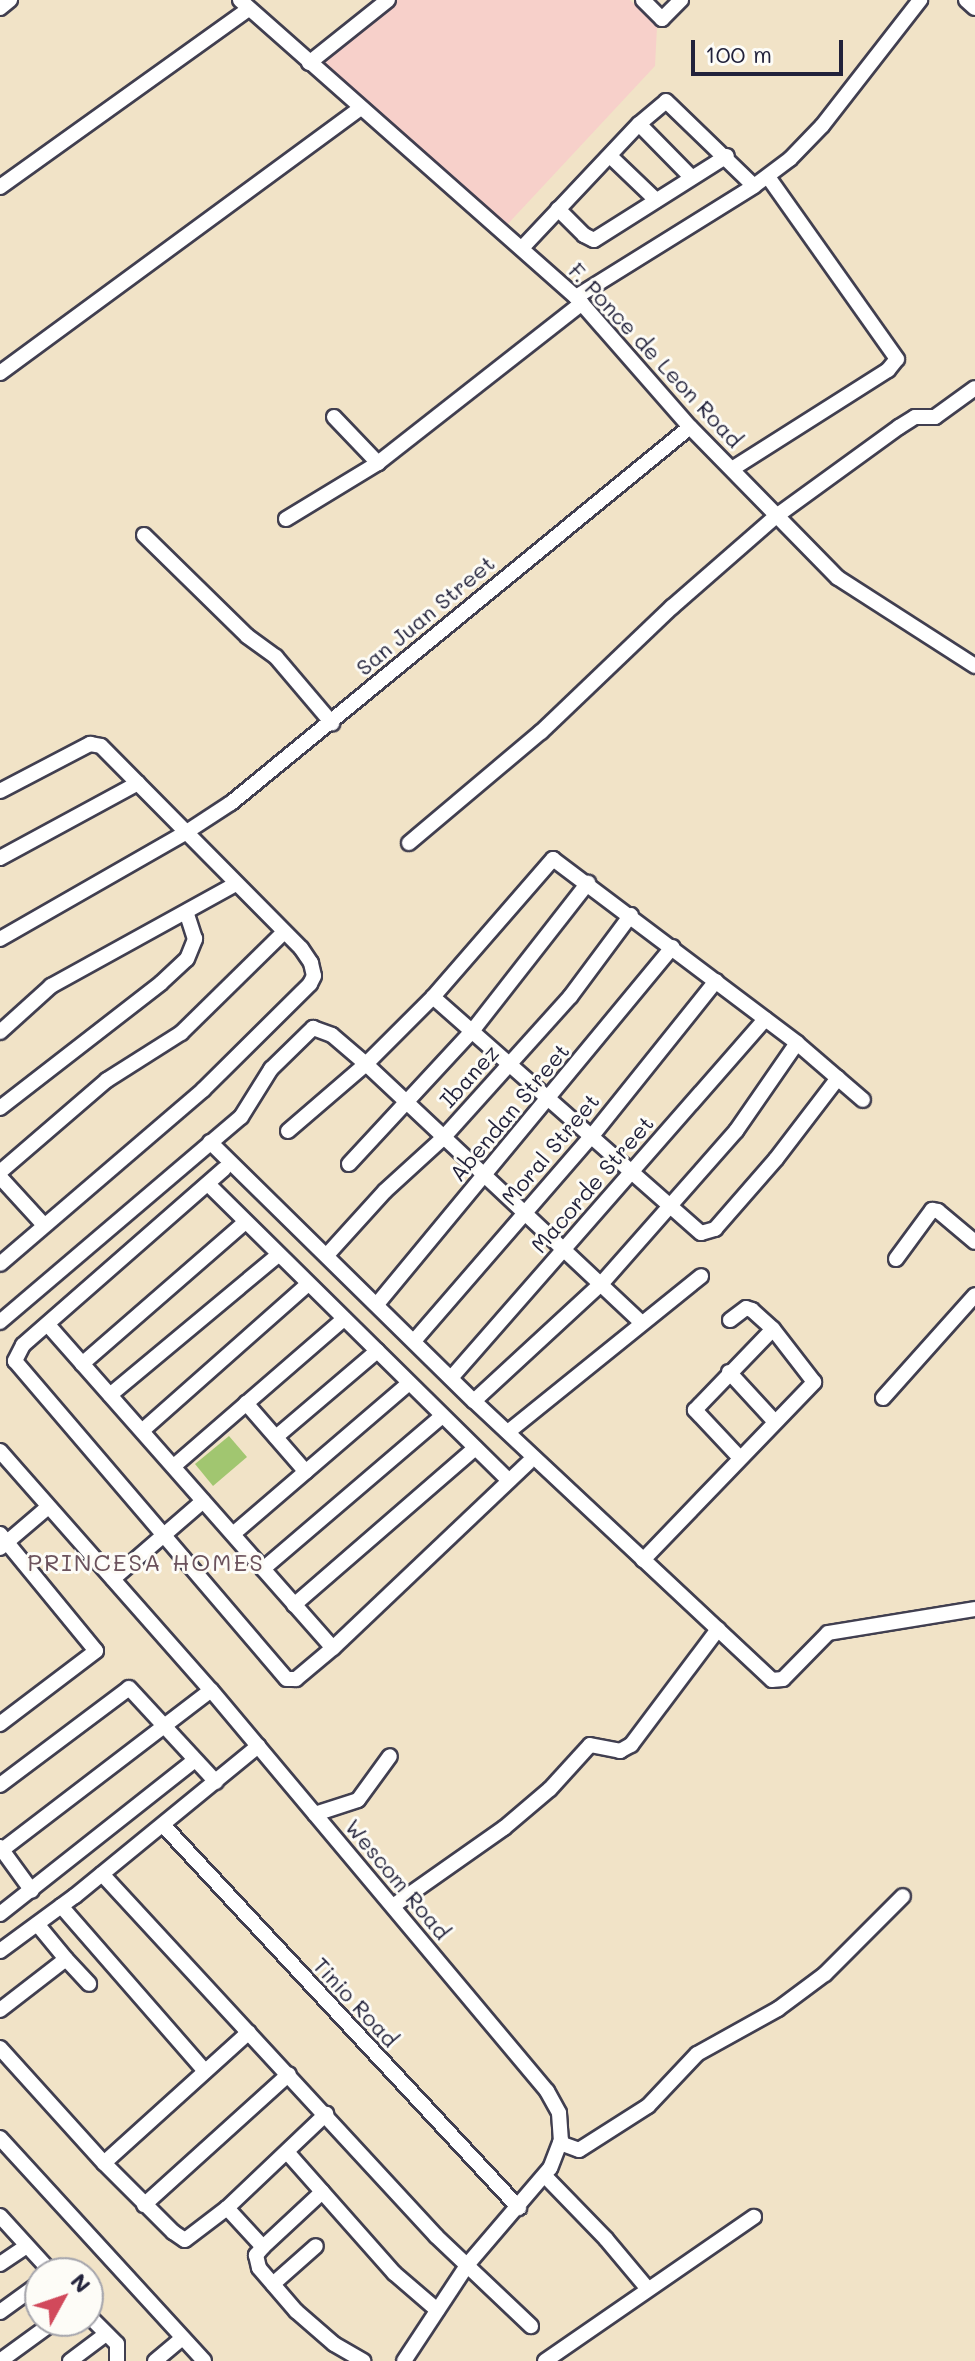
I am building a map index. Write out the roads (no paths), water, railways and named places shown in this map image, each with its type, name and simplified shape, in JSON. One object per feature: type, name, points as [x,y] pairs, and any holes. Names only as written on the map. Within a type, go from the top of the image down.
[{"type":"street","points":[[0,8],[10,0]]},
{"type":"street","points":[[309,63],[388,0]]},
{"type":"street","points":[[643,0],[662,19],[681,0]]},
{"type":"street","points":[[286,519],[378,463],[579,300],[768,177],[822,126],[920,0]]},
{"type":"street","points":[[966,0],[975,8]]},
{"type":"street","points":[[0,187],[244,4]]},
{"type":"street","name":"F. Ponce de Leon Road","points":[[244,4],[579,300],[690,427],[775,517],[853,590],[975,666]]},
{"type":"street","points":[[522,248],[639,124],[660,104],[669,101],[754,186]]},
{"type":"street","points":[[0,373],[360,109]]},
{"type":"street","points":[[639,124],[691,177]]},
{"type":"street","points":[[610,156],[656,200]]},
{"type":"street","points":[[558,209],[584,235],[594,240],[727,156]]},
{"type":"street","points":[[732,469],[888,370],[897,359],[768,177]]},
{"type":"street","points":[[409,843],[541,732],[672,607],[775,517],[899,427],[915,417],[935,417],[975,388]]},
{"type":"street","points":[[334,417],[378,463]]},
{"type":"street","name":"San Juan Street","points":[[0,939],[185,833],[231,803],[690,427]]},
{"type":"street","points":[[144,535],[247,636],[276,657],[332,723]]},
{"type":"street","points":[[0,791],[90,744],[101,746],[284,932],[311,963],[314,976],[310,984],[203,1090],[0,1264]]},
{"type":"street","points":[[0,858],[138,783]]},
{"type":"street","points":[[288,1131],[366,1064],[433,997],[549,860],[558,859],[797,1043],[863,1100]]},
{"type":"street","points":[[349,1164],[473,1030],[588,883]]},
{"type":"street","points":[[0,1032],[51,986],[236,884]]},
{"type":"street","points":[[0,1108],[75,1046],[161,983],[187,959],[195,939],[186,912]]},
{"type":"street","name":"Ibanez","points":[[327,1255],[396,1179],[442,1139],[570,997],[631,915]]},
{"type":"street","points":[[43,1224],[0,1174],[107,1080],[181,1033],[284,932]]},
{"type":"street","name":"Abendan Street","points":[[378,1303],[672,947]]},
{"type":"street","name":"Moral Street","points":[[414,1341],[591,1137],[716,981]]},
{"type":"street","points":[[433,997],[701,1233],[712,1231],[776,1159],[838,1078]]},
{"type":"street","name":"Macorde Street","points":[[451,1378],[765,1019]]},
{"type":"street","points":[[0,1322],[241,1117],[271,1069],[306,1031],[320,1028],[366,1064],[442,1139],[526,1211],[642,1323]]},
{"type":"street","points":[[474,1401],[602,1283],[736,1131],[797,1043]]},
{"type":"street","points":[[210,1142],[378,1303],[474,1401],[772,1680],[783,1679],[828,1633],[975,1609]]},
{"type":"street","points":[[224,1169],[49,1326],[23,1345],[15,1357],[15,1363],[287,1679],[296,1679],[333,1648],[528,1463]]},
{"type":"street","points":[[208,1184],[244,1223],[508,1480]]},
{"type":"street","points":[[896,1259],[928,1212],[936,1210],[975,1242]]},
{"type":"street","points":[[82,1364],[244,1223]]},
{"type":"street","points":[[110,1395],[278,1255]]},
{"type":"street","points":[[508,1432],[701,1276]]},
{"type":"street","points":[[143,1430],[308,1284]]},
{"type":"street","points":[[883,1398],[975,1295]]},
{"type":"street","points":[[643,1560],[814,1382],[773,1329],[749,1309],[730,1320]]},
{"type":"street","points":[[174,1466],[344,1319]]},
{"type":"street","points":[[49,1326],[333,1648]]},
{"type":"street","points":[[740,1458],[695,1410],[773,1329]]},
{"type":"street","points":[[276,1437],[377,1351]]},
{"type":"street","points":[[729,1372],[775,1422]]},
{"type":"street","points":[[233,1534],[409,1383]]},
{"type":"street","points":[[246,1403],[306,1472]]},
{"type":"street","points":[[263,1569],[442,1416]]},
{"type":"street","points":[[294,1605],[475,1448]]},
{"type":"street","name":"Wescom Road","points":[[0,1451],[211,1690],[547,2091],[559,2113],[560,2143]]},
{"type":"street","points":[[113,1579],[203,1501]]},
{"type":"street","points":[[0,1724],[96,1651],[2,1542],[48,1507]]},
{"type":"street","points":[[393,1906],[504,1828],[550,1789],[590,1745],[620,1751],[631,1745],[718,1629]]},
{"type":"street","points":[[0,1785],[129,1688],[216,1782]]},
{"type":"street","points":[[32,1891],[1,1848],[211,1690]]},
{"type":"street","points":[[0,1951],[102,1874],[258,1746]]},
{"type":"street","points":[[315,1814],[358,1800],[390,1756]]},
{"type":"street","points":[[0,1914],[195,1760]]},
{"type":"street","name":"Tinio Road","points":[[163,1825],[519,2208]]},
{"type":"street","points":[[102,1874],[436,2236],[531,2326]]},
{"type":"street","points":[[404,2361],[468,2264],[545,2176],[560,2143],[579,2150],[648,2106],[697,2054],[778,2009],[825,1974],[903,1896]]},
{"type":"street","points":[[61,1906],[205,2071]]},
{"type":"street","points":[[37,1924],[89,1984]]},
{"type":"street","points":[[0,2010],[66,1959]]},
{"type":"street","points":[[104,2163],[249,2032]]},
{"type":"street","points":[[0,2048],[144,2205],[185,2240],[227,2208],[326,2114]]},
{"type":"street","points":[[144,2205],[289,2074]]},
{"type":"street","points":[[0,2138],[204,2361]]},
{"type":"street","points":[[287,2152],[394,2273],[437,2310]]},
{"type":"street","points":[[545,2176],[606,2239],[647,2288]]},
{"type":"street","points":[[322,2192],[263,2247],[256,2255],[257,2263],[314,2328],[363,2361]]},
{"type":"street","points":[[227,2208],[263,2247]]},
{"type":"street","points":[[0,2216],[37,2257]]},
{"type":"street","points":[[545,2361],[754,2217]]},
{"type":"street","points":[[0,2264],[27,2246]]},
{"type":"street","points":[[273,2284],[316,2246]]},
{"type":"street","points":[[0,2312],[24,2295]]},
{"type":"street","points":[[70,2361],[106,2334],[117,2344],[117,2361]]},
{"type":"street","points":[[0,2361],[33,2337]]},
{"type":"street","points":[[155,2361],[182,2338]]},
{"type":"street","points":[[416,2344],[423,2361]]},
{"type":"district","name":"PRINCESA HOMES","points":[[146,1562]]}]
